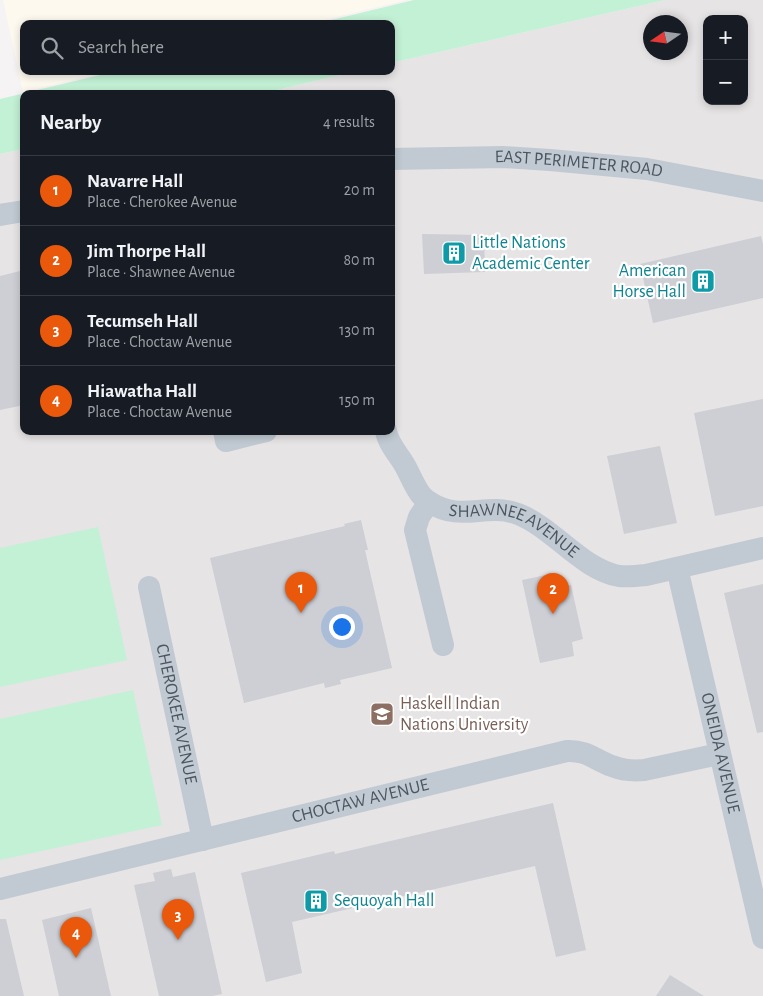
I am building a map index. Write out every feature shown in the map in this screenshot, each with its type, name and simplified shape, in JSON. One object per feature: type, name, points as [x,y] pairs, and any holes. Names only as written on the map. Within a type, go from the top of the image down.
[{"type":"street","name":"EAST PERIMETER ROAD","points":[[395,158],[503,157],[550,160],[647,169],[763,191]]},
{"type":"street","points":[[0,214],[20,212]]},
{"type":"street","points":[[225,435],[226,441],[250,435]]},
{"type":"street","name":"SHAWNEE AVENUE","points":[[387,435],[416,488],[429,502],[445,510],[455,512],[464,513],[491,509],[520,515],[599,569],[617,575],[627,577],[646,575],[763,548]]},
{"type":"street","points":[[429,502],[419,517],[415,530],[443,645]]},
{"type":"street","name":"ONEIDA AVENUE","points":[[677,568],[763,938]]},
{"type":"street","name":"CHEROKEE AVENUE","points":[[150,587],[203,840]]},
{"type":"street","name":"CHOCTAW AVENUE","points":[[0,889],[567,751],[585,752],[615,767],[634,770],[644,770],[719,754]]},
{"type":"shaded area","points":[[3,0],[406,0],[324,20],[20,20],[20,75],[93,75],[31,90],[23,90]]},
{"type":"shaded area","name":"Haskell Indian Nations University","points":[[665,0],[763,0],[763,996],[0,996],[0,154],[20,150],[20,435],[395,435],[395,90],[277,90],[340,75],[395,75],[395,62]]},
{"type":"green space","points":[[414,0],[665,0],[395,62],[395,20],[332,20]]},
{"type":"green space","points":[[100,75],[340,75],[277,90],[38,90]]},
{"type":"green space","points":[[20,94],[20,150],[0,154],[0,99]]},
{"type":"green space","points":[[98,527],[127,660],[0,687],[0,548]]},
{"type":"green space","points":[[133,690],[162,825],[0,860],[0,719]]},
{"type":"building","name":"Little Nations Academic Center","points":[[422,234],[484,235],[485,272],[424,274]]},
{"type":"building","name":"American Horse Hall","points":[[761,236],[763,244],[763,298],[653,323],[640,264]]},
{"type":"building","points":[[20,271],[20,406],[0,410],[0,276]]},
{"type":"building","points":[[763,399],[763,506],[715,516],[694,413]]},
{"type":"building","points":[[660,446],[677,523],[624,534],[607,456]]},
{"type":"building","points":[[361,520],[368,550],[365,550],[392,668],[340,680],[341,684],[325,688],[324,683],[244,703],[210,558],[345,526],[344,524]]},
{"type":"building","points":[[556,573],[559,588],[571,585],[583,639],[572,642],[574,656],[540,663],[522,580]]},
{"type":"building","points":[[763,584],[763,732],[757,733],[724,593]]},
{"type":"building","name":"Sequoyah Hall","points":[[553,803],[586,950],[556,957],[535,866],[292,922],[302,973],[266,982],[241,873],[334,851],[335,854]]},
{"type":"building","points":[[171,869],[173,877],[195,872],[222,994],[212,996],[159,996],[134,885],[155,881],[153,873]]},
{"type":"building","points":[[91,908],[111,996],[59,996],[42,920]]},
{"type":"building","points":[[0,919],[6,919],[24,996],[0,996]]},
{"type":"building","points":[[670,975],[704,996],[656,996]]},
{"type":"place","name":"Little Nations Academic Center","points":[[454,253]]},
{"type":"place","name":"American Horse Hall","points":[[703,281]]},
{"type":"place","name":"Navarre Hall","points":[[301,613]]},
{"type":"place","name":"Jim Thorpe Hall","points":[[553,614]]},
{"type":"place","name":"Haskell Indian Nations University","points":[[382,714]]},
{"type":"place","name":"Sequoyah Hall","points":[[316,901]]},
{"type":"place","name":"Tecumseh Hall","points":[[178,940]]},
{"type":"place","name":"Hiawatha Hall","points":[[76,958]]}]
